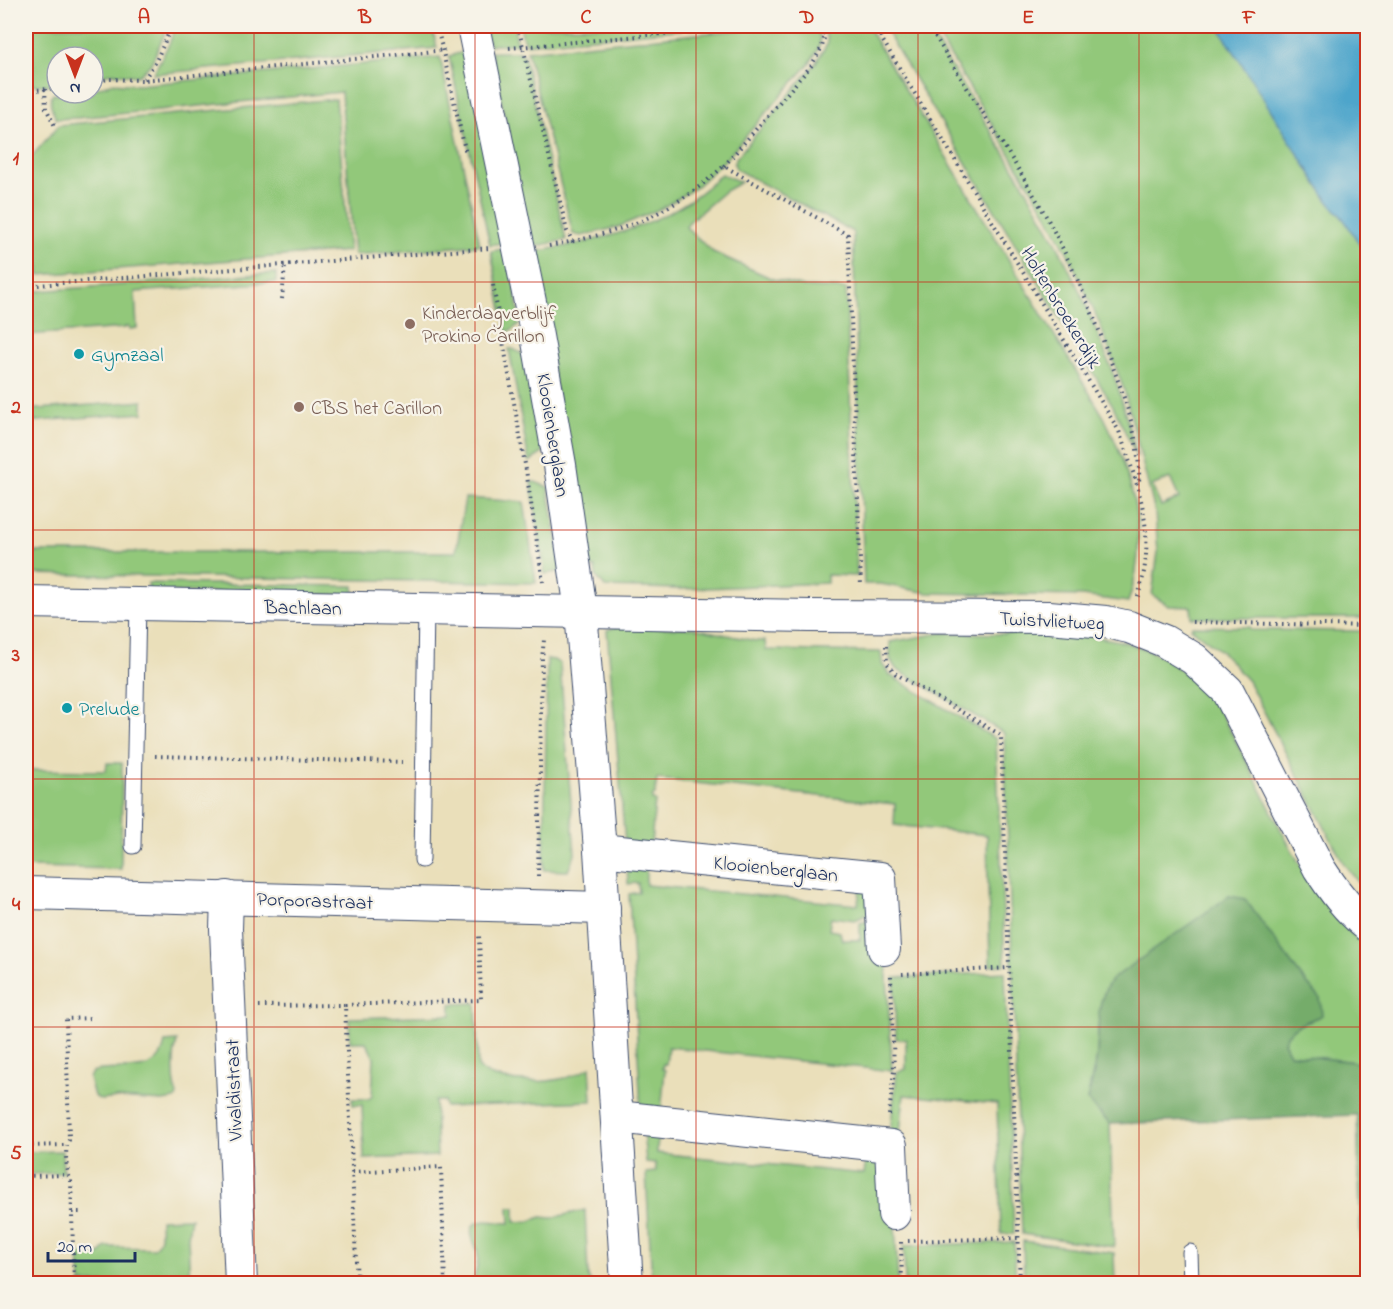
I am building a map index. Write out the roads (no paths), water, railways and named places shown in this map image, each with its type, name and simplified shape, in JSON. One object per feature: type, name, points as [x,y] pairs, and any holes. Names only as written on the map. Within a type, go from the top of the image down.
[{"type":"street","name":"Klooienberglaan","points":[[475,37],[520,251],[560,465],[581,611],[604,908],[627,1284]]},
{"type":"street","name":"Bachlaan","points":[[26,602],[581,611]]},
{"type":"street","name":"Twistvlietweg","points":[[581,611],[1049,617],[1106,622],[1129,627],[1164,640],[1194,659],[1228,691],[1319,868],[1348,909],[1368,926]]},
{"type":"street","name":"Klooienberglaan","points":[[600,850],[880,878],[884,949]]},
{"type":"street","name":"Porporastraat","points":[[26,893],[604,908]]},
{"type":"street","name":"Vivaldistraat","points":[[227,897],[241,1284]]},
{"type":"street","points":[[617,1117],[891,1146],[897,1227]]},
{"type":"lane","points":[[133,846],[138,604]]},
{"type":"lane","points":[[422,860],[426,609]]},
{"type":"lane","points":[[1190,1252],[1191,1284]]},
{"type":"water","points":[[1218,26],[1367,26],[1367,256],[1345,221],[1326,198]]},
{"type":"place","name":"Kinderdagverblijf Prokino Carillon","points":[[410,324]]},
{"type":"place","name":"Gymzaal","points":[[79,354]]},
{"type":"place","name":"CBS het Carillon","points":[[299,407]]},
{"type":"place","name":"Prelude","points":[[67,708]]}]
